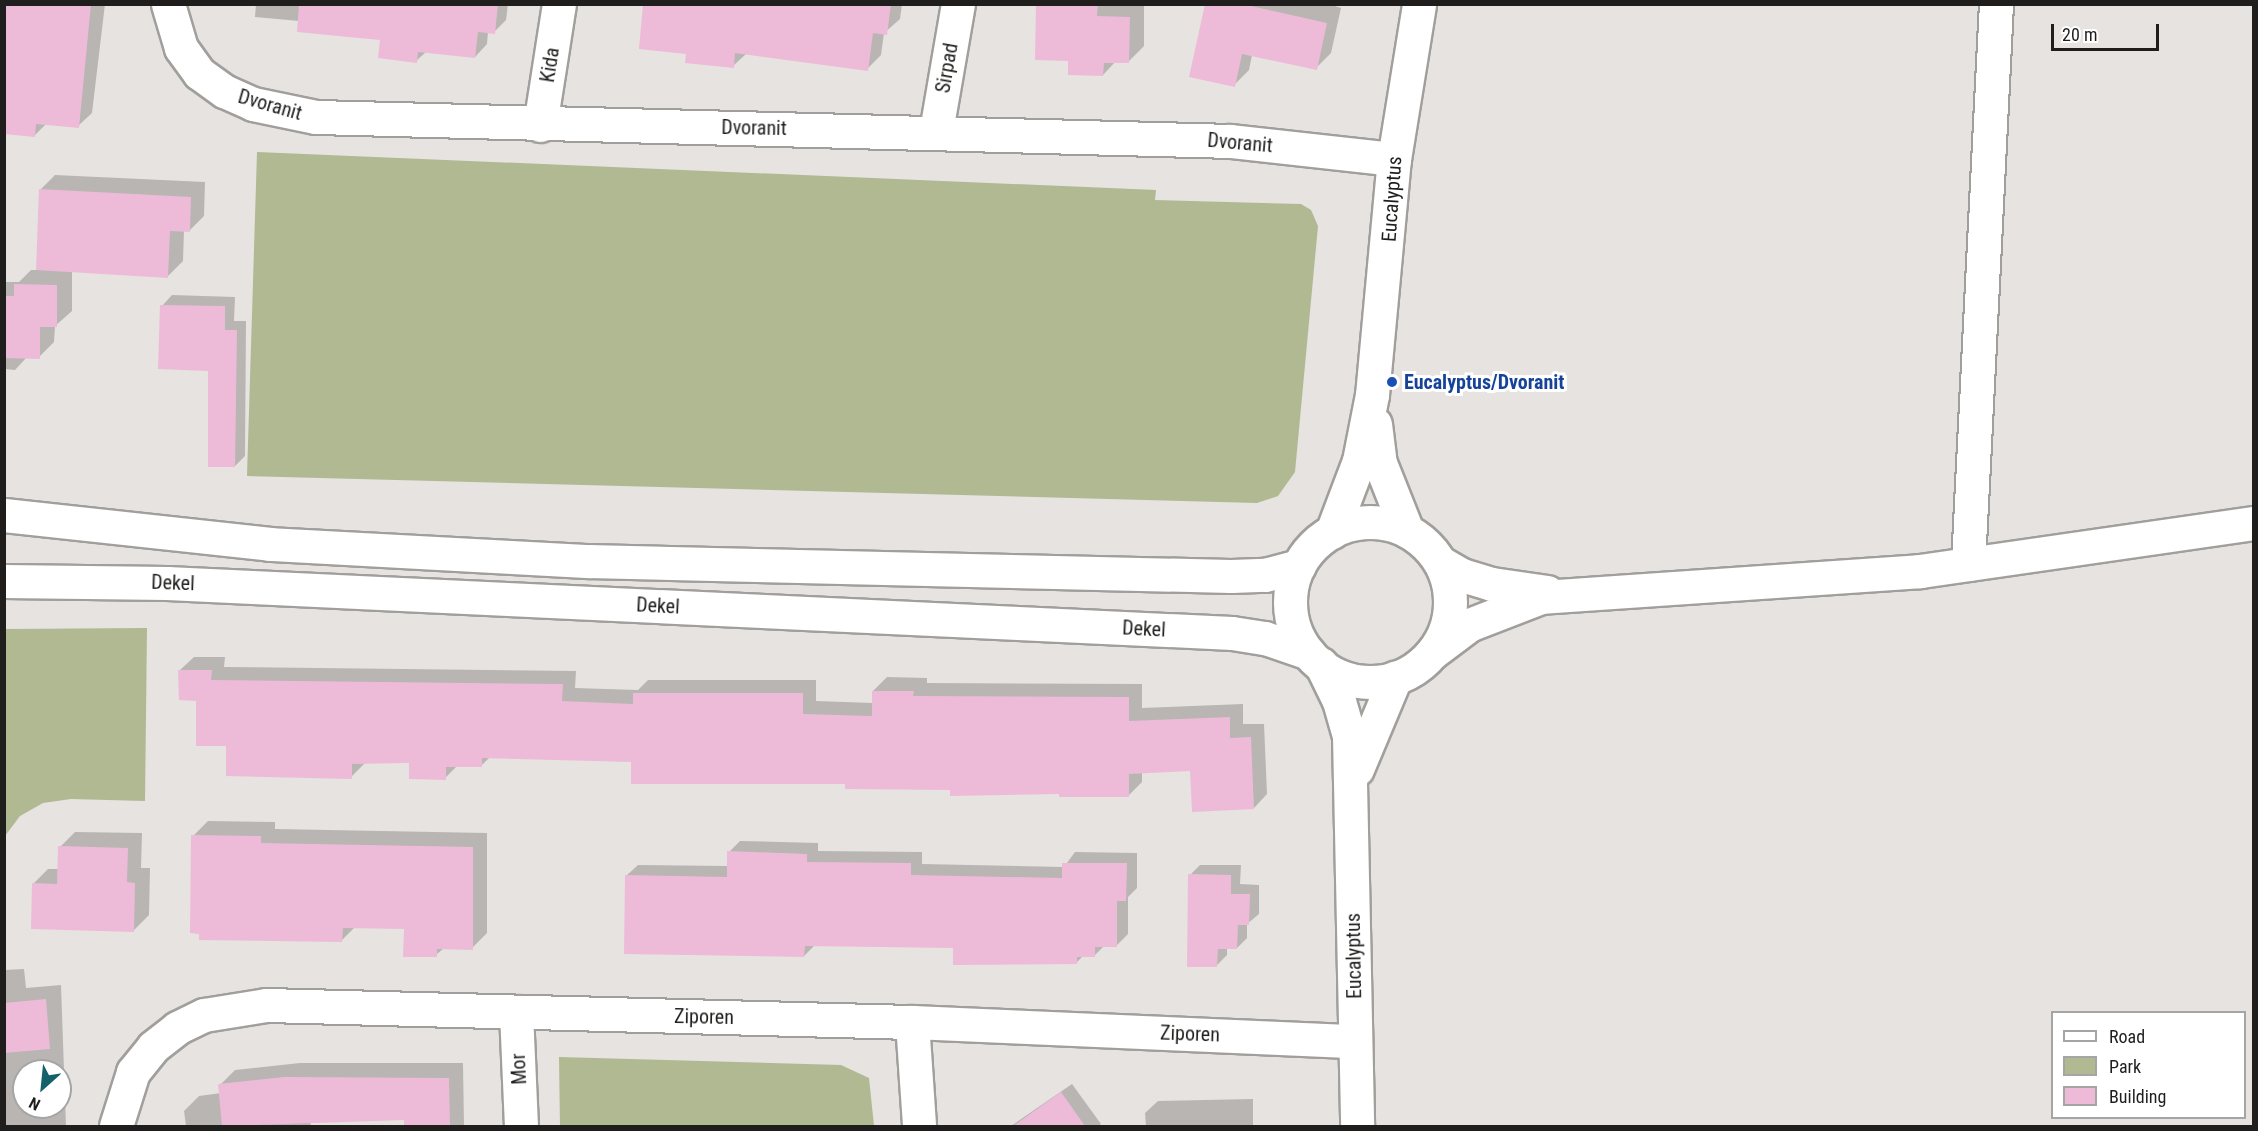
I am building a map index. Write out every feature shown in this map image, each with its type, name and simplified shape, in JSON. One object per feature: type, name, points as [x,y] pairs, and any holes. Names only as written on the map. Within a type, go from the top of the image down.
[{"type":"street","name":"Dvoranit","points":[[168,4],[181,48],[199,73],[224,91],[253,104],[316,117],[540,124],[936,131],[1230,141],[1394,159]]},
{"type":"street","name":"Kida","points":[[540,124],[559,4]]},
{"type":"street","name":"Sirpad","points":[[936,131],[958,4]]},
{"type":"street","name":"Eucalyptus","points":[[1332,532],[1359,461],[1372,395],[1394,159],[1419,4]]},
{"type":"street","points":[[1968,564],[1996,4]]},
{"type":"street","name":"Eucalyptus","points":[[1372,395],[1380,464],[1407,531]]},
{"type":"street","points":[[4,515],[270,544],[588,561],[1231,576],[1265,575],[1299,566]]},
{"type":"street","points":[[1567,595],[1492,584],[1462,575],[1441,563],[1420,539],[1407,531],[1376,522],[1332,532],[1307,552],[1293,581],[1291,611],[1294,627],[1315,659],[1349,679],[1395,678],[1469,625],[1541,597],[1704,588],[1968,564],[2253,523]]},
{"type":"street","points":[[1433,652],[1448,623],[1450,608],[1450,592],[1441,563]]},
{"type":"street","name":"Dekel","points":[[4,581],[167,583],[1232,633],[1265,638],[1315,659]]},
{"type":"street","name":"Eucalyptus","points":[[1315,659],[1339,700],[1349,735],[1352,786],[1357,1126]]},
{"type":"street","name":"Eucalyptus","points":[[1352,786],[1364,746],[1395,678]]},
{"type":"street","name":"Ziporen","points":[[116,1126],[133,1072],[153,1047],[177,1028],[204,1015],[266,1005],[912,1022],[1355,1041]]},
{"type":"street","name":"Mor","points":[[516,1012],[522,1126]]},
{"type":"street","points":[[912,1022],[919,1126]]},
{"type":"green space","points":[[257,152],[1156,190],[1155,200],[1301,204],[1311,210],[1318,226],[1295,472],[1278,496],[1257,503],[247,476]]},
{"type":"green space","points":[[147,628],[145,801],[71,799],[43,803],[20,816],[5,836],[5,629]]},
{"type":"green space","points":[[559,1057],[841,1065],[869,1078],[874,1126],[560,1126]]},
{"type":"building","points":[[4,4],[91,4],[79,128],[36,124],[35,137],[4,134]]},
{"type":"building","points":[[299,4],[498,4],[495,34],[478,32],[475,58],[418,52],[417,63],[378,58],[380,40],[297,32]]},
{"type":"building","points":[[643,4],[891,4],[887,35],[873,33],[868,71],[735,53],[734,68],[685,63],[686,54],[639,49]]},
{"type":"building","points":[[1036,4],[1098,4],[1097,16],[1130,17],[1129,63],[1104,63],[1103,76],[1068,75],[1068,61],[1035,60]]},
{"type":"building","points":[[1205,4],[1242,4],[1327,23],[1317,70],[1242,54],[1235,87],[1189,77]]},
{"type":"building","points":[[39,189],[191,197],[190,232],[170,231],[168,278],[36,270]]},
{"type":"building","points":[[14,284],[57,285],[57,327],[40,327],[40,359],[4,358],[4,296],[14,296]]},
{"type":"building","points":[[160,305],[225,306],[225,330],[237,330],[235,467],[208,467],[208,371],[158,369]]},
{"type":"building","points":[[178,670],[212,670],[211,680],[563,684],[562,701],[633,704],[633,693],[803,693],[803,714],[872,716],[872,691],[914,691],[913,696],[1129,697],[1129,721],[1230,717],[1230,738],[1251,737],[1254,809],[1192,812],[1190,771],[1129,774],[1129,797],[1059,797],[1059,794],[950,796],[950,790],[845,789],[845,784],[631,784],[631,762],[482,758],[482,767],[446,767],[446,780],[409,779],[409,763],[352,764],[352,779],[226,776],[226,746],[196,746],[196,701],[179,700]]},
{"type":"building","points":[[191,835],[261,836],[261,843],[473,847],[473,950],[437,949],[437,957],[403,957],[404,929],[343,928],[342,942],[199,940],[199,934],[190,933]]},
{"type":"building","points":[[58,846],[128,848],[127,882],[135,883],[134,932],[31,929],[32,883],[57,884]]},
{"type":"building","points":[[727,851],[807,854],[807,862],[911,863],[911,875],[1062,878],[1062,863],[1127,863],[1126,901],[1117,901],[1117,947],[1095,947],[1095,957],[1077,957],[1077,964],[953,965],[953,948],[805,946],[804,957],[624,954],[625,875],[727,877]]},
{"type":"building","points":[[1188,874],[1231,875],[1231,894],[1250,894],[1249,925],[1238,925],[1237,949],[1218,949],[1217,967],[1187,967]]},
{"type":"building","points":[[46,999],[50,1049],[4,1053],[4,1003]]},
{"type":"building","points":[[284,1077],[449,1078],[450,1126],[404,1126],[404,1120],[222,1126],[218,1084]]},
{"type":"building","points":[[1061,1092],[1085,1126],[1013,1126]]},
{"type":"place","name":"Eucalyptus/Dvoranit","points":[[1392,382]]}]
